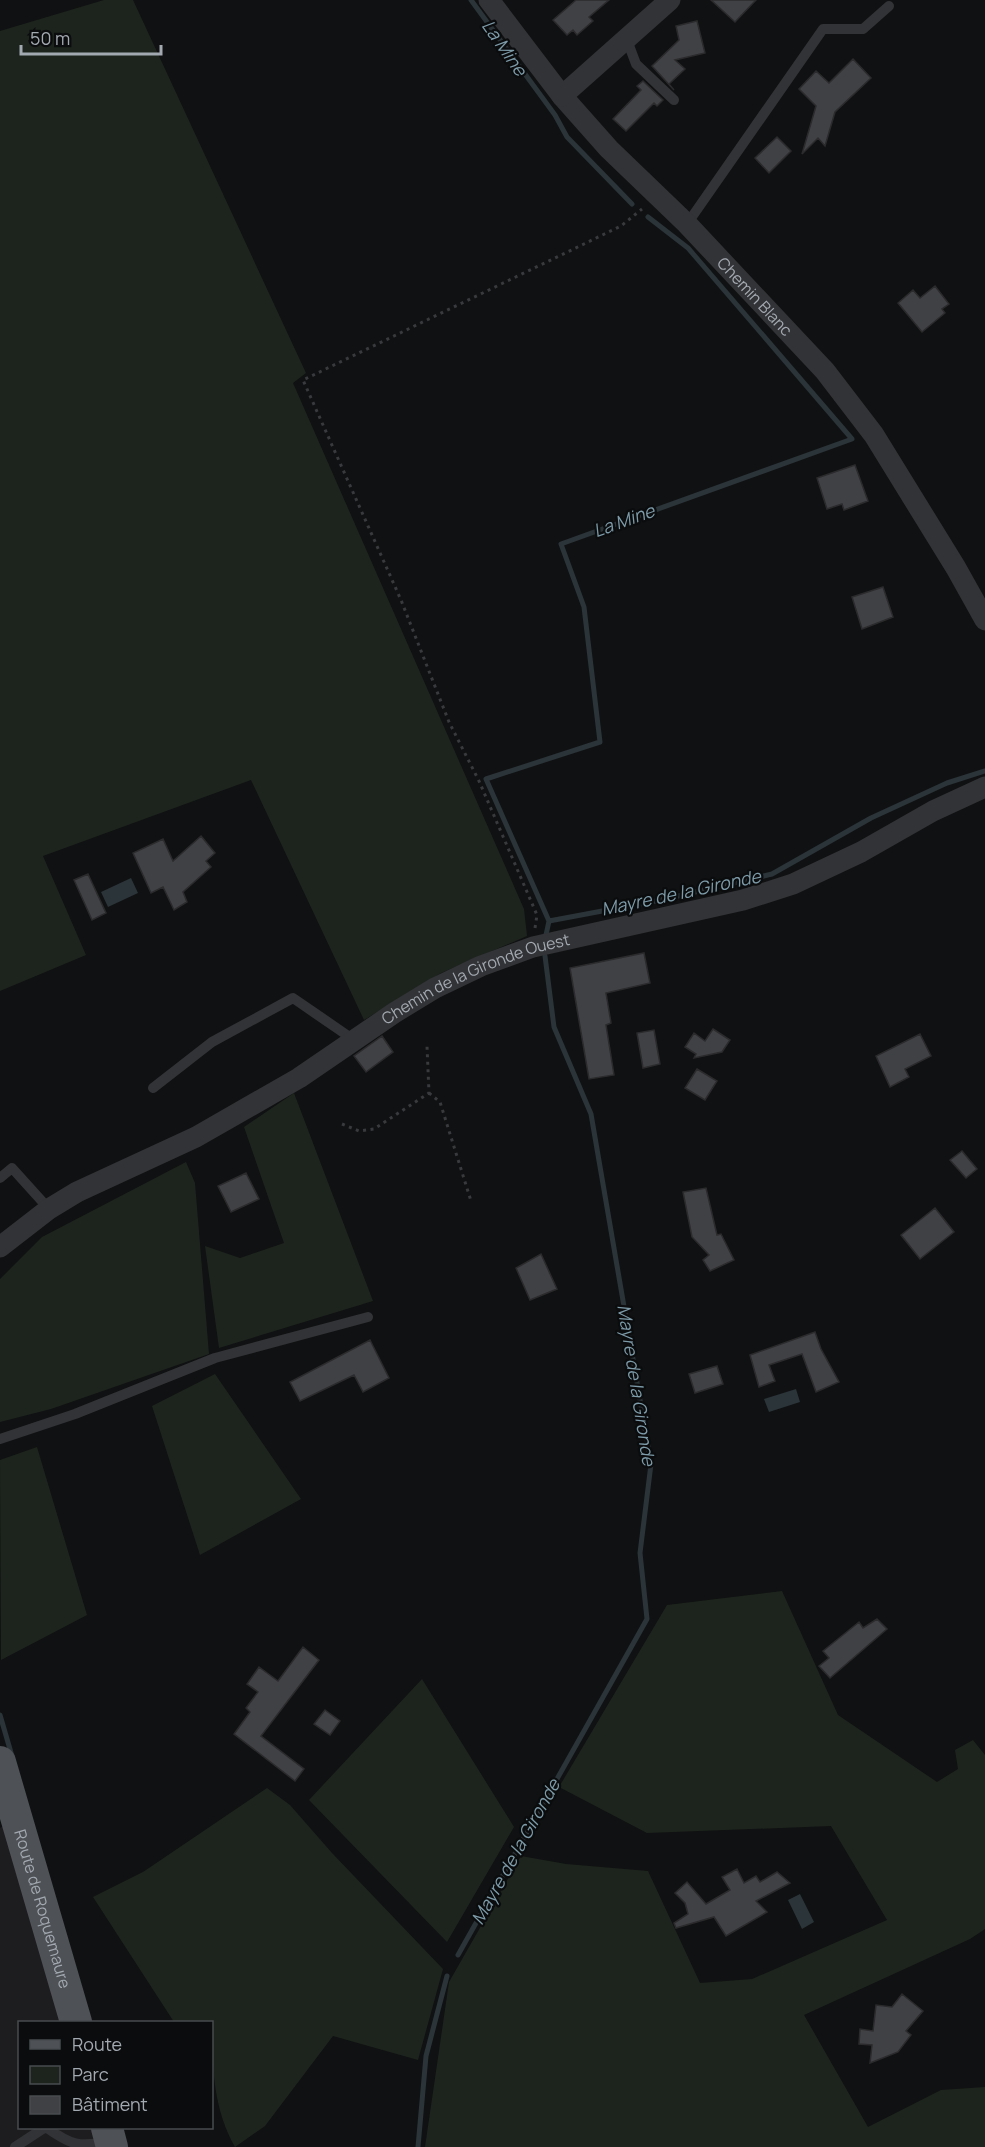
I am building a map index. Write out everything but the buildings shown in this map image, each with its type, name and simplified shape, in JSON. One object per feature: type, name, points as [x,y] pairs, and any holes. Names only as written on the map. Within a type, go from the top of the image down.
[{"type":"main road","name":"Route de Roquemaure","points":[[0,1762],[7,1810],[76,2021]]},
{"type":"street","name":"Chemin Blanc","points":[[489,0],[562,96],[609,149],[687,224],[825,371],[874,435],[985,620]]},
{"type":"street","points":[[562,96],[669,0]]},
{"type":"street","name":"Chemin de la Gironde Ouest","points":[[0,1247],[49,1209],[77,1192],[196,1137],[299,1078],[435,988],[482,966],[533,947],[743,900],[793,884],[861,852],[933,811],[985,788]]},
{"type":"lane","points":[[687,224],[823,28],[863,28],[889,6]]},
{"type":"lane","points":[[627,40],[636,64],[674,100]]},
{"type":"lane","points":[[153,1088],[212,1042],[293,998],[354,1040]]},
{"type":"lane","points":[[0,1178],[12,1168],[49,1209]]},
{"type":"lane","points":[[0,1439],[75,1414],[215,1358],[368,1317]]},
{"type":"lane","points":[[15,2147],[43,2129]]},
{"type":"lane","points":[[49,2129],[60,2137],[83,2147],[110,2138]]},
{"type":"path","points":[[533,947],[537,915],[479,781],[449,722],[400,600],[303,380],[621,226],[657,196]]},
{"type":"path","points":[[426,1046],[429,1093],[440,1102],[471,1201]]},
{"type":"path","points":[[342,1124],[359,1131],[374,1129],[429,1093]]},
{"type":"shaded area","points":[[131,878],[138,893],[108,907],[101,892]]},
{"type":"shaded area","points":[[796,1389],[800,1402],[769,1412],[764,1399]]},
{"type":"shaded area","points":[[7,1824],[62,2021],[18,2021],[18,2129],[91,2129],[97,2147],[0,2147],[0,1828]]},
{"type":"shaded area","points":[[800,1894],[814,1922],[802,1929],[788,1900]]},
{"type":"green space","points":[[104,0],[133,0],[306,373],[293,383],[524,909],[527,936],[441,973],[364,1020],[251,780],[43,856],[86,955],[0,991],[0,31]]},
{"type":"green space","points":[[294,1093],[373,1301],[219,1348],[205,1246],[240,1258],[284,1243],[244,1127]]},
{"type":"green space","points":[[186,1162],[195,1183],[209,1354],[51,1409],[0,1422],[0,1279],[42,1237]]},
{"type":"green space","points":[[215,1374],[301,1499],[200,1555],[152,1406]]},
{"type":"green space","points":[[37,1447],[87,1615],[1,1660],[0,1460]]},
{"type":"green space","points":[[782,1591],[838,1715],[937,1782],[958,1769],[955,1750],[973,1740],[985,1755],[985,1929],[970,1939],[804,2015],[868,2127],[941,2090],[985,2087],[985,2147],[425,2147],[449,1982],[521,1856],[566,1864],[648,1871],[700,1983],[752,1979],[887,1920],[831,1826],[647,1833],[559,1787],[667,1605]]},
{"type":"green space","points":[[422,1679],[514,1827],[447,1942],[309,1800]]},
{"type":"green space","points":[[267,1788],[290,1805],[332,1853],[443,1969],[418,2060],[333,2036],[265,2126],[235,2147],[222,2117],[215,2086],[213,2021],[173,2021],[93,1897],[143,1872]]},
{"type":"waterway","name":"La Mine","points":[[471,0],[555,115],[567,137],[632,204]]},
{"type":"waterway","name":"La Mine","points":[[549,921],[486,779],[600,742],[584,607],[561,544],[852,439],[688,248],[648,217]]},
{"type":"waterway","name":"Mayre de la Gironde","points":[[549,921],[661,900],[772,874],[871,818],[947,783],[985,771]]},
{"type":"waterway","name":"Mayre de la Gironde","points":[[546,935],[549,921]]},
{"type":"waterway","name":"Mayre de la Gironde","points":[[458,1955],[647,1619],[640,1553],[651,1464],[591,1114],[554,1027],[545,956]]},
{"type":"waterway","points":[[0,1715],[12,1756]]},
{"type":"waterway","name":"Mayre de la Gironde","points":[[418,2147],[426,2056],[447,1976]]}]
